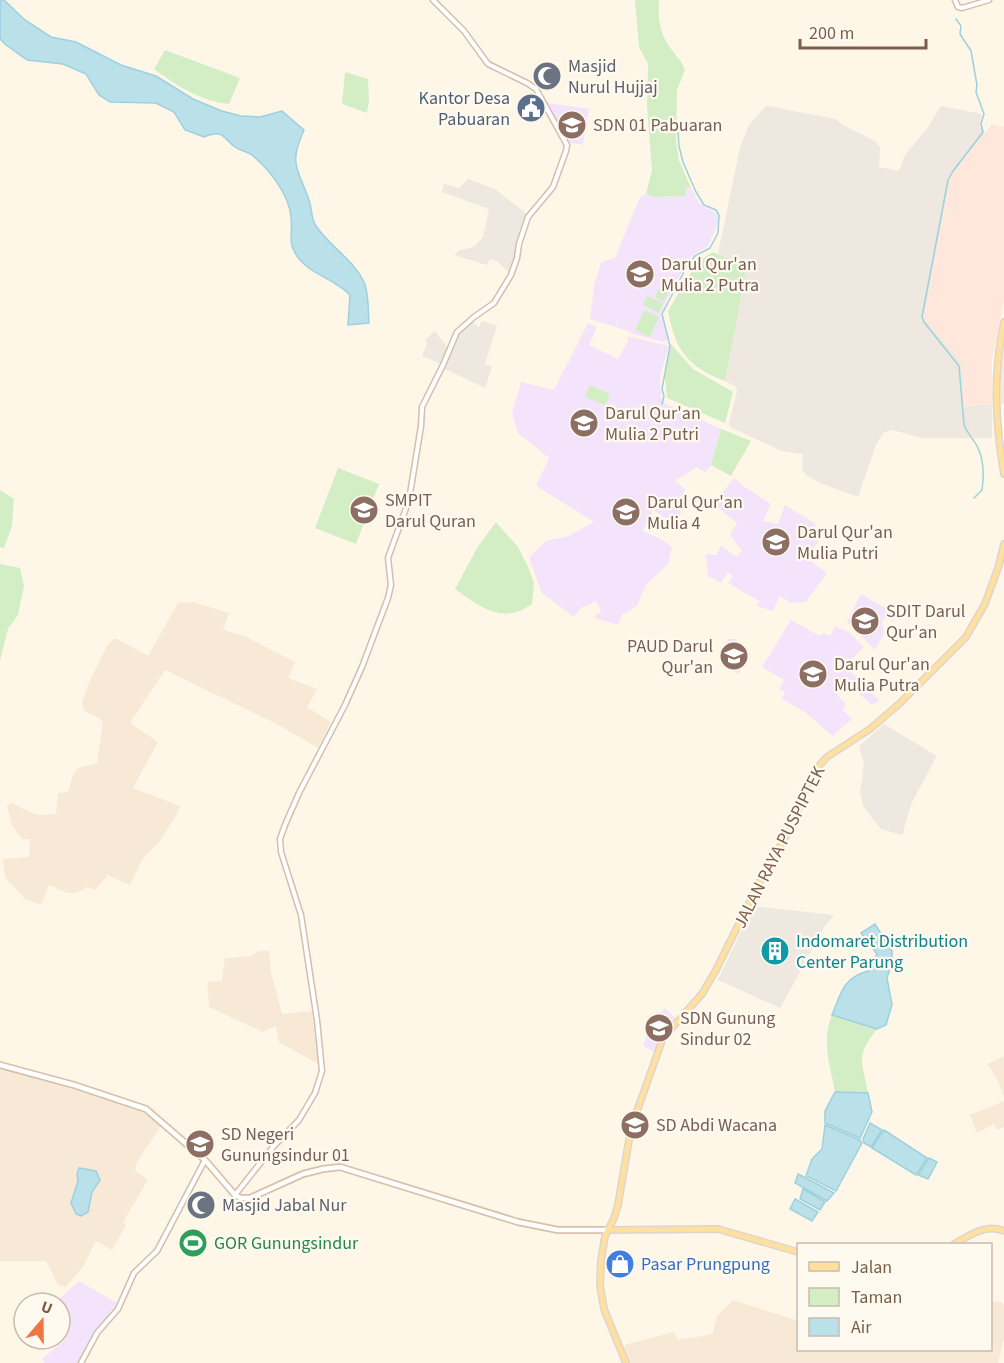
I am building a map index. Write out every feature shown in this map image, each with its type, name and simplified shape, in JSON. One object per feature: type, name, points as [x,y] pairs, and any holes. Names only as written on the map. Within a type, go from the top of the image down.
[{"type":"main road","points":[[1004,322],[997,355],[996,398],[1004,474]]},
{"type":"main road","name":"JALAN RAYA PUSPIPTEK","points":[[626,1363],[607,1322],[602,1300],[601,1261],[605,1236],[618,1205],[631,1128],[659,1048],[668,1030],[702,994],[716,970],[763,875],[793,824],[813,773],[827,758],[870,729],[898,705],[966,637],[985,604],[1004,543]]},
{"type":"main road","points":[[0,1065],[146,1108],[205,1160],[240,1198],[250,1198],[303,1174],[323,1168],[340,1167],[518,1222],[558,1230],[718,1229],[797,1252]]},
{"type":"main road","points":[[958,1243],[988,1228],[1004,1231]]},
{"type":"street","points":[[235,1195],[273,1147],[299,1120],[315,1093],[322,1071],[317,1020],[301,915],[281,852],[280,839],[299,793],[345,705],[388,598],[391,585],[388,558],[410,500],[422,407],[457,332],[494,303],[511,275],[528,216],[553,187],[567,145],[536,89],[527,82],[488,64],[464,31],[433,0]]},
{"type":"street","points":[[955,0],[958,7],[962,8],[989,0]]},
{"type":"street","points":[[81,1363],[97,1333],[118,1309],[134,1273],[158,1251],[205,1160]]},
{"type":"shaded area","name":"SDN 01 Pabuaran","points":[[548,103],[589,109],[583,145],[566,142]]},
{"type":"shaded area","points":[[768,106],[836,119],[875,141],[880,148],[879,167],[899,171],[905,155],[926,130],[941,106],[982,114],[980,126],[985,133],[951,176],[924,316],[928,324],[963,365],[963,406],[992,404],[992,438],[921,438],[893,430],[884,432],[876,445],[858,497],[820,483],[806,475],[802,469],[803,454],[782,451],[730,427],[729,422],[737,391],[736,387],[725,381],[747,266],[718,254],[740,147],[749,125]]},
{"type":"shaded area","points":[[992,124],[1004,127],[1004,300],[992,360],[992,404],[963,406],[963,365],[928,324],[924,316],[951,176]]},
{"type":"shaded area","points":[[468,179],[495,189],[527,214],[517,240],[514,262],[509,273],[498,262],[490,259],[487,265],[454,255],[460,250],[474,247],[483,237],[489,209],[442,192],[444,184],[459,188]]},
{"type":"shaded area","name":"Darul Qur'an Mulia 2 Putra","points":[[686,187],[691,188],[699,203],[721,216],[708,246],[687,262],[666,302],[661,315],[669,339],[663,342],[590,319],[594,286],[601,262],[615,258],[640,197],[646,194],[656,197],[685,196]]},
{"type":"shaded area","points":[[471,321],[479,327],[482,321],[497,326],[485,364],[492,367],[485,388],[445,369],[460,332]]},
{"type":"shaded area","points":[[588,323],[597,327],[589,345],[618,359],[628,341],[627,336],[669,346],[660,377],[661,396],[664,403],[721,429],[711,465],[705,473],[697,467],[675,481],[685,489],[678,505],[681,514],[673,523],[653,510],[643,531],[672,547],[668,564],[646,585],[637,606],[622,615],[618,625],[595,618],[595,615],[601,612],[596,601],[581,608],[574,617],[542,593],[529,558],[546,541],[569,536],[594,522],[536,486],[549,458],[518,433],[512,413],[521,382],[554,390]]},
{"type":"shaded area","points":[[435,331],[448,348],[441,364],[422,356],[427,344],[425,340]]},
{"type":"shaded area","points":[[1004,345],[1004,404],[1001,403],[1000,374]]},
{"type":"shaded area","name":"Darul Qur'an Mulia Putri","points":[[734,478],[771,504],[763,521],[778,524],[785,505],[816,524],[811,535],[819,540],[808,559],[827,573],[806,602],[790,603],[780,596],[773,611],[757,606],[759,601],[728,583],[733,576],[728,572],[721,583],[708,576],[706,554],[716,555],[721,546],[737,557],[742,550],[730,534],[737,523],[717,507],[721,494]]},
{"type":"shaded area","name":"SDIT Darul Qur'an","points":[[861,594],[889,610],[891,614],[882,620],[884,634],[875,650],[847,622]]},
{"type":"shaded area","points":[[193,602],[229,613],[223,630],[244,636],[295,662],[288,678],[317,689],[307,707],[331,722],[318,748],[277,724],[165,670],[130,723],[158,742],[133,788],[180,806],[176,816],[159,842],[143,858],[130,885],[108,875],[95,890],[87,887],[77,893],[67,893],[49,885],[42,903],[38,904],[25,899],[5,877],[3,859],[29,857],[30,839],[22,839],[12,825],[7,806],[13,803],[39,815],[56,814],[58,793],[68,792],[73,775],[78,768],[97,763],[103,723],[99,718],[84,711],[82,704],[87,687],[107,646],[115,638],[148,656],[178,603]]},
{"type":"shaded area","name":"Darul Qur'an Mulia Putra","points":[[791,620],[820,636],[823,633],[830,636],[835,626],[850,633],[864,647],[843,664],[879,700],[872,705],[845,682],[834,691],[846,704],[843,710],[852,719],[832,736],[805,712],[782,699],[785,692],[779,689],[784,680],[762,667]]},
{"type":"shaded area","name":"PAUD Darul Qur'an","points":[[728,639],[737,639],[735,646],[748,648],[739,674],[721,665]]},
{"type":"shaded area","points":[[884,724],[937,756],[912,802],[902,835],[881,829],[863,806],[860,792],[864,765],[859,746]]},
{"type":"shaded area","points":[[753,906],[834,915],[825,926],[780,1008],[718,980]]},
{"type":"shaded area","points":[[259,951],[269,951],[271,972],[282,1014],[312,1011],[318,1064],[279,1042],[276,1026],[263,1032],[209,1007],[207,982],[222,981],[225,958],[251,956]]},
{"type":"shaded area","name":"SDN Gunung Sindur 02","points":[[665,1008],[676,1019],[663,1032],[655,1052],[643,1046],[652,1023]]},
{"type":"shaded area","points":[[1004,1056],[1004,1096],[987,1064]]},
{"type":"shaded area","points":[[0,1070],[53,1082],[130,1106],[150,1116],[161,1126],[137,1162],[135,1170],[148,1180],[123,1222],[126,1225],[112,1250],[96,1241],[84,1265],[66,1287],[58,1285],[46,1261],[0,1261]]},
{"type":"shaded area","points":[[1004,1101],[1004,1127],[997,1130],[994,1124],[977,1133],[970,1115]]},
{"type":"shaded area","points":[[79,1281],[117,1303],[98,1329],[81,1363],[45,1363],[42,1359],[52,1351],[72,1351],[72,1291],[68,1291]]},
{"type":"shaded area","points":[[733,1300],[797,1321],[797,1351],[992,1351],[992,1301],[1002,1302],[1004,1306],[1004,1339],[998,1363],[629,1363],[624,1345],[674,1332],[678,1340],[708,1335],[713,1333],[717,1316]]},
{"type":"green space","points":[[635,0],[659,0],[659,18],[663,35],[685,70],[677,90],[676,140],[679,161],[691,188],[686,187],[685,196],[656,197],[646,194],[652,170],[647,107],[648,64],[639,47]]},
{"type":"green space","points":[[165,50],[240,78],[229,104],[208,100],[189,92],[154,69]]},
{"type":"green space","points":[[345,72],[368,79],[367,113],[342,104]]},
{"type":"green space","points":[[713,252],[747,266],[725,381],[701,370],[685,355],[675,336],[668,311],[697,262]]},
{"type":"green space","points":[[662,284],[670,288],[664,302],[655,297]]},
{"type":"green space","points":[[647,296],[663,303],[659,313],[643,305]]},
{"type":"green space","points":[[644,310],[659,317],[650,337],[635,330]]},
{"type":"green space","points":[[671,344],[693,369],[733,392],[725,423],[667,398],[665,376]]},
{"type":"green space","points":[[590,385],[610,394],[605,405],[585,397]]},
{"type":"green space","points":[[721,429],[751,441],[731,476],[711,465]]},
{"type":"green space","points":[[338,468],[379,484],[356,544],[315,528]]},
{"type":"green space","points":[[0,490],[14,499],[12,526],[4,548],[0,547]]},
{"type":"green space","points":[[496,522],[518,547],[534,583],[532,604],[511,613],[501,613],[482,607],[455,589],[477,548]]},
{"type":"green space","points":[[0,564],[20,568],[24,586],[18,615],[8,629],[0,661]]},
{"type":"green space","points":[[832,1015],[877,1029],[865,1046],[862,1059],[868,1093],[835,1092],[827,1044]]},
{"type":"water","points":[[0,0],[4,0],[25,20],[51,37],[76,42],[121,65],[156,76],[193,99],[241,116],[260,117],[282,111],[304,130],[296,151],[296,166],[310,203],[313,220],[322,233],[354,266],[364,282],[368,297],[369,323],[348,325],[350,295],[306,266],[295,253],[292,244],[291,217],[286,200],[265,167],[252,155],[237,148],[219,134],[204,137],[185,130],[174,112],[156,103],[110,102],[99,95],[86,74],[63,64],[27,60],[0,39]]},
{"type":"water","points":[[875,924],[892,951],[892,963],[887,978],[892,1005],[886,1025],[877,1029],[832,1015],[844,987],[853,978],[868,971],[877,954],[861,933]]},
{"type":"water","points":[[835,1092],[868,1093],[872,1112],[860,1138],[825,1123],[825,1111]]},
{"type":"water","points":[[870,1123],[882,1130],[871,1147],[864,1143],[863,1139]]},
{"type":"water","points":[[825,1125],[860,1140],[862,1143],[836,1191],[806,1176],[812,1159],[822,1149]]},
{"type":"water","points":[[884,1130],[927,1158],[916,1175],[872,1148]]},
{"type":"water","points":[[929,1158],[937,1162],[928,1179],[918,1175]]},
{"type":"water","points":[[79,1168],[96,1171],[100,1180],[92,1192],[88,1212],[81,1216],[76,1214],[71,1203],[78,1181]]},
{"type":"water","points":[[798,1174],[834,1193],[827,1201],[795,1183]]},
{"type":"water","points":[[803,1189],[825,1202],[820,1210],[800,1199]]},
{"type":"water","points":[[795,1199],[818,1212],[812,1221],[790,1209]]},
{"type":"waterway","points":[[956,19],[961,26],[960,34],[971,51],[977,85],[976,92],[984,114],[981,124],[983,132],[948,180],[922,317],[959,366],[964,425],[977,446],[983,468],[982,490],[974,498]]},
{"type":"waterway","points":[[662,404],[664,396],[662,389],[670,346],[662,314],[687,266],[695,256],[710,248],[718,233],[719,215],[716,210],[704,205],[696,192],[683,162],[678,132]]},
{"type":"place","name":"Masjid Nurul Hujjaj","points":[[547,76]]},
{"type":"place","name":"Kantor Desa Pabuaran","points":[[531,108]]},
{"type":"place","name":"SDN 01 Pabuaran","points":[[572,125]]},
{"type":"place","name":"Darul Qur'an Mulia 2 Putra","points":[[640,274]]},
{"type":"place","name":"Darul Qur'an Mulia 2 Putri","points":[[584,423]]},
{"type":"place","name":"SMPIT Darul Quran","points":[[364,510]]},
{"type":"place","name":"Darul Qur'an Mulia 4","points":[[626,512]]},
{"type":"place","name":"Darul Qur'an Mulia Putri","points":[[776,542]]},
{"type":"place","name":"SDIT Darul Qur'an","points":[[865,621]]},
{"type":"place","name":"PAUD Darul Qur'an","points":[[734,656]]},
{"type":"place","name":"Darul Qur'an Mulia Putra","points":[[813,674]]},
{"type":"place","name":"Indomaret Distribution Center Parung","points":[[775,951]]},
{"type":"place","name":"SDN Gunung Sindur 02","points":[[659,1028]]},
{"type":"place","name":"SD Abdi Wacana","points":[[635,1125]]},
{"type":"place","name":"SD Negeri Gunungsindur 01","points":[[200,1144]]},
{"type":"place","name":"Masjid Jabal Nur","points":[[201,1205]]},
{"type":"place","name":"GOR Gunungsindur","points":[[193,1243]]},
{"type":"place","name":"Pasar Prungpung","points":[[620,1264]]}]
